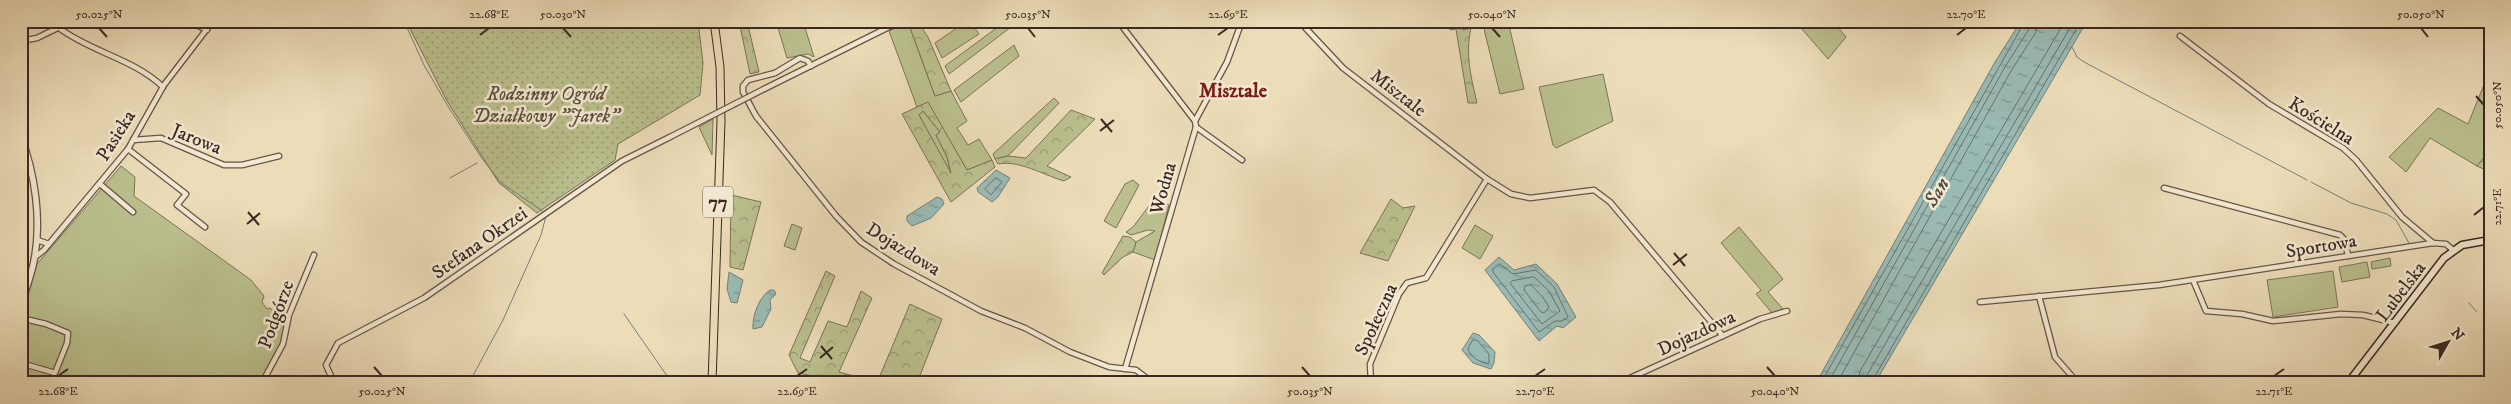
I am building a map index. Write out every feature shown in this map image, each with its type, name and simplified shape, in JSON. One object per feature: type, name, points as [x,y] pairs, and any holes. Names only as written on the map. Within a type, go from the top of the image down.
[{"type":"main road","name":"77","points":[[712,383],[721,121],[720,67],[714,21]]},
{"type":"main road","points":[[2452,250],[2468,243],[2490,240]]},
{"type":"main road","name":"Lubelska","points":[[2348,383],[2452,250]]},
{"type":"street","points":[[21,41],[59,28],[72,21]]},
{"type":"street","points":[[189,21],[207,30]]},
{"type":"street","name":"Pasieka","points":[[34,258],[49,244],[128,149],[163,87],[213,21]]},
{"type":"street","name":"Stefana Okrzei","points":[[334,383],[326,365],[338,343],[424,298],[622,161],[901,21]]},
{"type":"street","points":[[1118,21],[1195,121],[1227,62],[1242,21]]},
{"type":"street","name":"Misztale","points":[[1300,21],[1343,68],[1488,179],[1511,194],[1530,198],[1594,190],[1610,202],[1723,336]]},
{"type":"street","points":[[59,28],[72,38],[146,74],[163,87]]},
{"type":"street","name":"Kościelna","points":[[2180,36],[2269,104],[2343,148],[2356,160],[2402,216],[2433,243]]},
{"type":"street","name":"Dojazdowa","points":[[811,66],[808,61],[800,58],[775,73],[748,80],[743,92],[756,116],[836,216],[861,242],[894,264],[981,311],[1025,328],[1070,352],[1109,367],[1136,370],[1153,383]]},
{"type":"street","name":"Wodna","points":[[1124,369],[1196,127],[1195,121]]},
{"type":"street","points":[[1196,127],[1242,160]]},
{"type":"street","points":[[21,136],[30,162],[34,185],[37,240],[21,306]]},
{"type":"street","name":"Jarowa","points":[[133,140],[161,138],[224,165],[242,165],[279,156]]},
{"type":"street","points":[[128,149],[186,194],[177,205],[205,227]]},
{"type":"street","name":"Społeczna","points":[[1371,383],[1370,364],[1399,294],[1407,283],[1426,278],[1488,179]]},
{"type":"street","points":[[100,184],[133,212]]},
{"type":"street","points":[[2164,188],[2340,235],[2345,240],[2348,256]]},
{"type":"street","points":[[37,240],[49,244]]},
{"type":"street","name":"Sportowa","points":[[1980,302],[2122,290],[2433,243],[2446,244],[2452,250]]},
{"type":"street","name":"Podgórze","points":[[262,383],[283,344],[289,315],[314,255]]},
{"type":"street","points":[[2192,280],[2206,311],[2242,314],[2273,321],[2341,314],[2363,315],[2395,323]]},
{"type":"street","points":[[2038,296],[2055,357],[2078,383]]},
{"type":"street","name":"Dojazdowa","points":[[1619,383],[1760,319],[1787,311]]},
{"type":"street","points":[[21,318],[46,324],[68,333],[67,343],[55,373],[21,363]]},
{"type":"green space","name":"Rodzinny Ogród Działkowy \"Jarek\"","points":[[406,21],[698,21],[703,63],[700,95],[618,144],[615,160],[537,213],[499,183],[447,101]]},
{"type":"green space","points":[[739,21],[747,21],[759,72],[750,74]]},
{"type":"green space","points":[[776,21],[803,21],[814,57],[808,54],[787,58]]},
{"type":"green space","points":[[917,21],[928,37],[951,91],[935,96],[908,22]]},
{"type":"green space","points":[[967,21],[982,21],[974,27],[979,34],[942,58],[935,43]]},
{"type":"green space","points":[[1006,21],[1019,21],[949,74],[945,66]]},
{"type":"green space","points":[[1448,21],[1461,21],[1463,30],[1471,28],[1469,56],[1477,103],[1468,103],[1456,29],[1450,30]]},
{"type":"green space","points":[[1461,21],[1486,21],[1488,25],[1508,21],[1524,89],[1500,94],[1483,25],[1463,30]]},
{"type":"green space","points":[[1795,21],[1833,21],[1846,37],[1828,59]]},
{"type":"green space","points":[[908,22],[935,96],[951,91],[967,121],[957,128],[968,145],[979,139],[992,160],[967,170],[928,103],[917,107],[889,31]]},
{"type":"green space","points":[[1014,45],[1019,56],[961,102],[954,90]]},
{"type":"green space","points":[[2490,70],[2490,151],[2477,166],[2430,138],[2406,172],[2389,157],[2438,108],[2468,124]]},
{"type":"green space","points":[[1603,74],[1613,121],[1556,148],[1553,145],[1539,87]]},
{"type":"green space","points":[[1054,98],[1059,103],[1008,156],[995,159],[993,154]]},
{"type":"green space","points":[[928,102],[967,170],[992,160],[995,167],[951,202],[902,114]],"holes":[[[923,111],[940,132],[936,135],[947,157],[951,173],[919,115]]]},
{"type":"green space","points":[[1071,110],[1095,119],[1047,166],[1071,177],[1064,181],[1023,166],[1006,163],[998,164],[995,159],[1008,156],[1026,158]]},
{"type":"green space","points":[[923,111],[940,132],[936,135],[947,157],[951,175],[919,115]]},
{"type":"green space","points":[[713,119],[712,155],[699,127]]},
{"type":"green space","points":[[2490,151],[2490,172],[2477,166]]},
{"type":"green space","points":[[121,166],[135,177],[134,196],[251,280],[264,296],[262,302],[267,309],[270,308],[289,325],[264,383],[21,383],[21,319],[37,264]]},
{"type":"green space","points":[[1133,180],[1139,185],[1116,228],[1104,221],[1125,184]]},
{"type":"green space","points":[[731,195],[761,202],[743,270],[730,267]]},
{"type":"green space","points":[[1155,198],[1169,205],[1155,260],[1133,252],[1136,242],[1155,231],[1148,230],[1131,235],[1126,232],[1133,227]]},
{"type":"green space","points":[[1391,199],[1403,208],[1415,206],[1388,261],[1360,253]]},
{"type":"green space","points":[[792,224],[802,228],[795,250],[784,246]]},
{"type":"green space","points":[[1475,225],[1493,236],[1480,259],[1462,248]]},
{"type":"green space","points":[[1739,227],[1783,279],[1768,292],[1783,309],[1772,313],[1756,294],[1761,290],[1721,243]]},
{"type":"green space","points":[[1123,236],[1130,237],[1136,242],[1133,252],[1123,257],[1104,275],[1102,273]]},
{"type":"green space","points":[[2390,258],[2391,266],[2372,269],[2371,262]]},
{"type":"green space","points":[[2367,262],[2370,277],[2342,282],[2339,267]]},
{"type":"green space","points":[[826,271],[835,276],[800,358],[810,362],[828,321],[847,327],[861,291],[872,298],[839,372],[865,379],[862,383],[849,383],[798,373],[789,355]]},
{"type":"green space","points":[[2333,271],[2338,307],[2273,317],[2267,280]]},
{"type":"green space","points":[[910,304],[942,319],[917,383],[877,383]]},
{"type":"water","name":"San","points":[[2021,21],[2087,21],[1875,383],[1816,383],[1995,62]]},
{"type":"water","points":[[996,170],[1010,178],[998,197],[992,202],[978,192],[977,188]]},
{"type":"water","points":[[937,197],[942,199],[944,204],[931,218],[912,226],[907,221],[907,216]]},
{"type":"water","points":[[1499,257],[1514,270],[1536,264],[1557,284],[1576,317],[1563,328],[1557,326],[1539,341],[1485,270]]},
{"type":"water","points":[[729,272],[743,280],[737,303],[731,302],[727,289]]},
{"type":"water","points":[[770,290],[774,290],[776,294],[770,300],[771,309],[762,327],[753,329],[757,307]]},
{"type":"water","points":[[1473,333],[1479,335],[1495,352],[1494,363],[1491,369],[1473,363],[1462,350]]},
{"type":"waterway","points":[[404,21],[424,65],[481,157],[500,182],[544,212]]},
{"type":"waterway","points":[[2072,47],[2077,57],[2084,62],[2307,180]]},
{"type":"waterway","points":[[450,178],[477,163]]},
{"type":"waterway","points":[[2311,182],[2351,203],[2387,214],[2396,220],[2409,243]]},
{"type":"waterway","points":[[469,383],[503,320],[541,235],[546,216]]},
{"type":"waterway","points":[[2469,303],[2477,312]]},
{"type":"waterway","points":[[624,314],[672,383]]},
{"type":"district","name":"Misztale","points":[[1233,90]]}]
